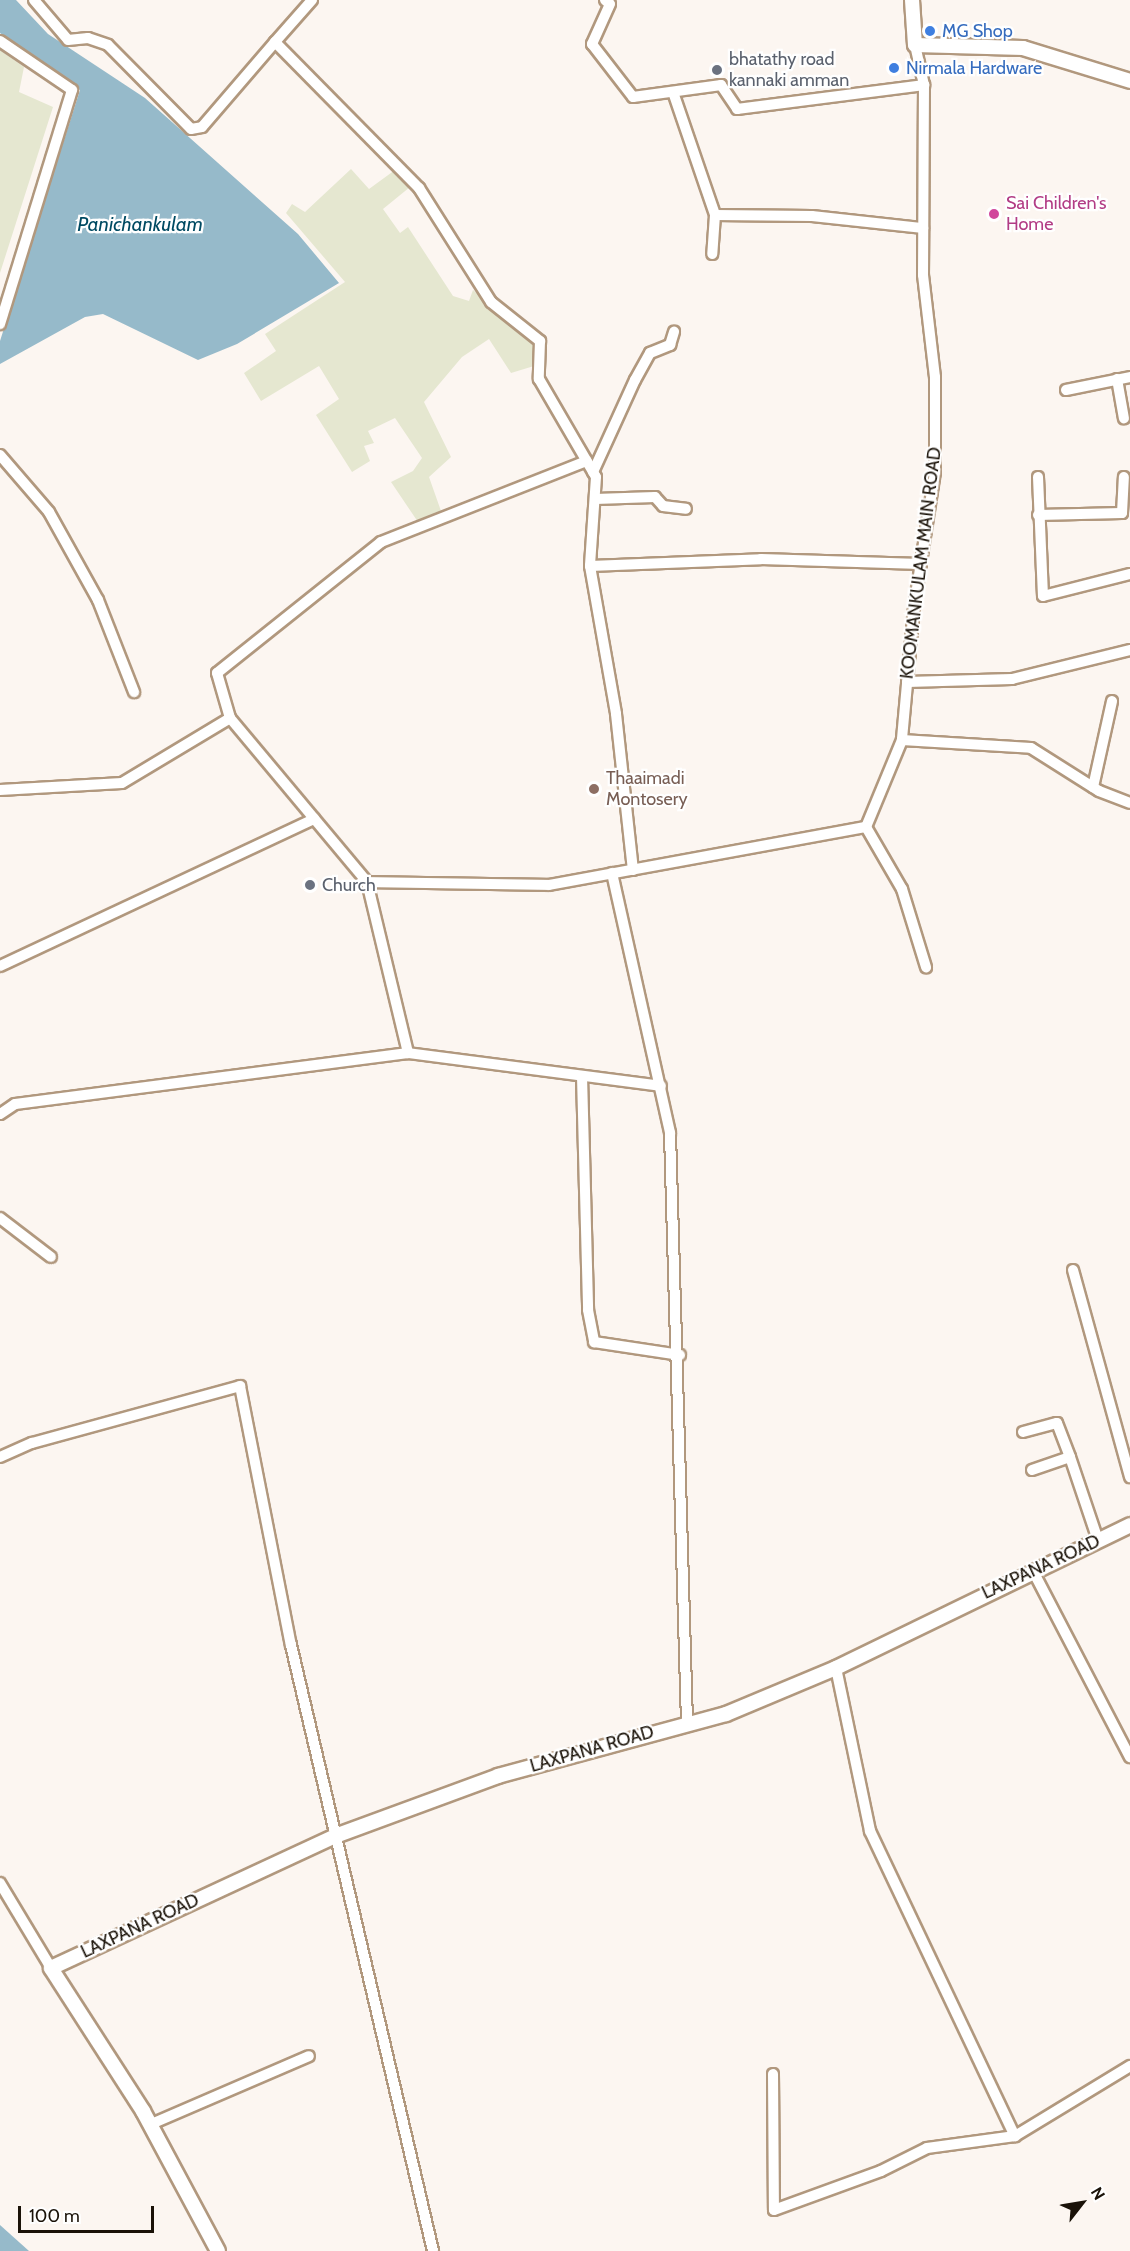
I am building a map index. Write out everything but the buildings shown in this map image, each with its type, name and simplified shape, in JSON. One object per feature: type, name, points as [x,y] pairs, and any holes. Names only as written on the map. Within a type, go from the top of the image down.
[{"type":"street","points":[[34,0],[68,40],[88,38],[108,45],[192,129],[202,127],[312,0]]},
{"type":"street","points":[[605,0],[610,4],[592,44],[633,97],[721,85],[737,109],[924,86]]},
{"type":"street","name":"KOOMANKULAM MAIN ROAD","points":[[866,827],[902,740],[921,564],[935,472],[935,376],[923,228],[924,86],[915,45],[912,0]]},
{"type":"street","points":[[0,41],[72,90],[0,324]]},
{"type":"street","points":[[275,42],[419,188],[491,302],[540,341],[539,379],[593,471],[595,499],[590,566],[616,714],[633,870]]},
{"type":"street","points":[[915,45],[1023,48],[1130,81]]},
{"type":"street","points":[[674,92],[716,215],[712,254]]},
{"type":"street","points":[[716,215],[812,216],[923,228]]},
{"type":"street","points":[[593,471],[650,353],[670,345],[674,332]]},
{"type":"street","points":[[1066,390],[1130,377]]},
{"type":"street","points":[[1117,380],[1124,418]]},
{"type":"street","points":[[2,460],[49,512],[98,600],[134,692]]},
{"type":"street","points":[[408,1053],[367,882],[230,718],[217,673],[381,542],[587,461]]},
{"type":"street","points":[[1038,477],[1043,596],[1130,574]]},
{"type":"street","points":[[1038,515],[1122,513],[1124,477]]},
{"type":"street","points":[[595,499],[655,497],[663,506],[686,509]]},
{"type":"street","points":[[590,566],[761,560],[921,564]]},
{"type":"street","points":[[907,682],[1012,679],[1130,650]]},
{"type":"street","points":[[1093,787],[1112,701]]},
{"type":"street","points":[[0,790],[122,783],[230,718]]},
{"type":"street","points":[[902,740],[1031,748],[1093,787],[1130,803]]},
{"type":"street","points":[[0,966],[314,819]]},
{"type":"street","points":[[367,882],[549,885],[866,827],[902,888],[926,967]]},
{"type":"street","points":[[612,873],[670,1133],[680,1355],[687,1723]]},
{"type":"street","points":[[0,1114],[15,1104],[408,1053],[661,1086]]},
{"type":"street","points":[[582,1076],[588,1310],[594,1342],[680,1355]]},
{"type":"street","points":[[0,1218],[51,1257]]},
{"type":"street","points":[[1073,1270],[1130,1477]]},
{"type":"street","points":[[0,1457],[32,1443],[240,1386],[291,1645],[338,1835],[433,2251]]},
{"type":"street","points":[[1023,1432],[1057,1423],[1098,1540]]},
{"type":"street","points":[[1032,1470],[1070,1457]]},
{"type":"street","name":"LAXPANA ROAD","points":[[51,1968],[338,1835],[498,1776],[726,1714],[836,1668],[1130,1525]]},
{"type":"street","points":[[1033,1571],[1130,1757]]},
{"type":"street","points":[[836,1668],[870,1831],[1015,2136]]},
{"type":"street","points":[[0,1883],[149,2125],[219,2251]]},
{"type":"street","points":[[149,2125],[309,2056]]},
{"type":"street","points":[[773,2074],[774,2210],[927,2148],[1015,2136],[1130,2066]]},
{"type":"green space","points":[[0,50],[24,67],[19,92],[53,107],[0,273]]},
{"type":"green space","points":[[351,169],[369,189],[395,170],[410,187],[383,209],[400,233],[408,227],[453,296],[469,301],[473,290],[535,344],[534,366],[511,373],[489,339],[462,357],[424,402],[451,457],[429,477],[441,511],[418,522],[391,482],[413,471],[422,458],[395,418],[368,431],[374,443],[364,446],[370,461],[352,472],[316,415],[339,399],[319,366],[261,401],[244,373],[276,351],[265,334],[345,282],[286,213],[292,204],[305,212]]},
{"type":"water","name":"Panichankulam","points":[[0,0],[16,0],[48,34],[145,98],[298,234],[339,283],[237,344],[198,360],[103,314],[85,317],[0,364],[0,341],[80,90],[0,33]]},
{"type":"water","points":[[0,2225],[29,2251],[0,2251]]},
{"type":"place","name":"MG Shop","points":[[930,31]]},
{"type":"place","name":"Nirmala Hardware","points":[[894,68]]},
{"type":"place","name":"bhatathy road kannaki amman","points":[[717,70]]},
{"type":"place","name":"Sai Children's Home","points":[[994,214]]},
{"type":"place","name":"Thaaimadi Montosery","points":[[594,789]]},
{"type":"place","name":"Church","points":[[310,885]]}]
